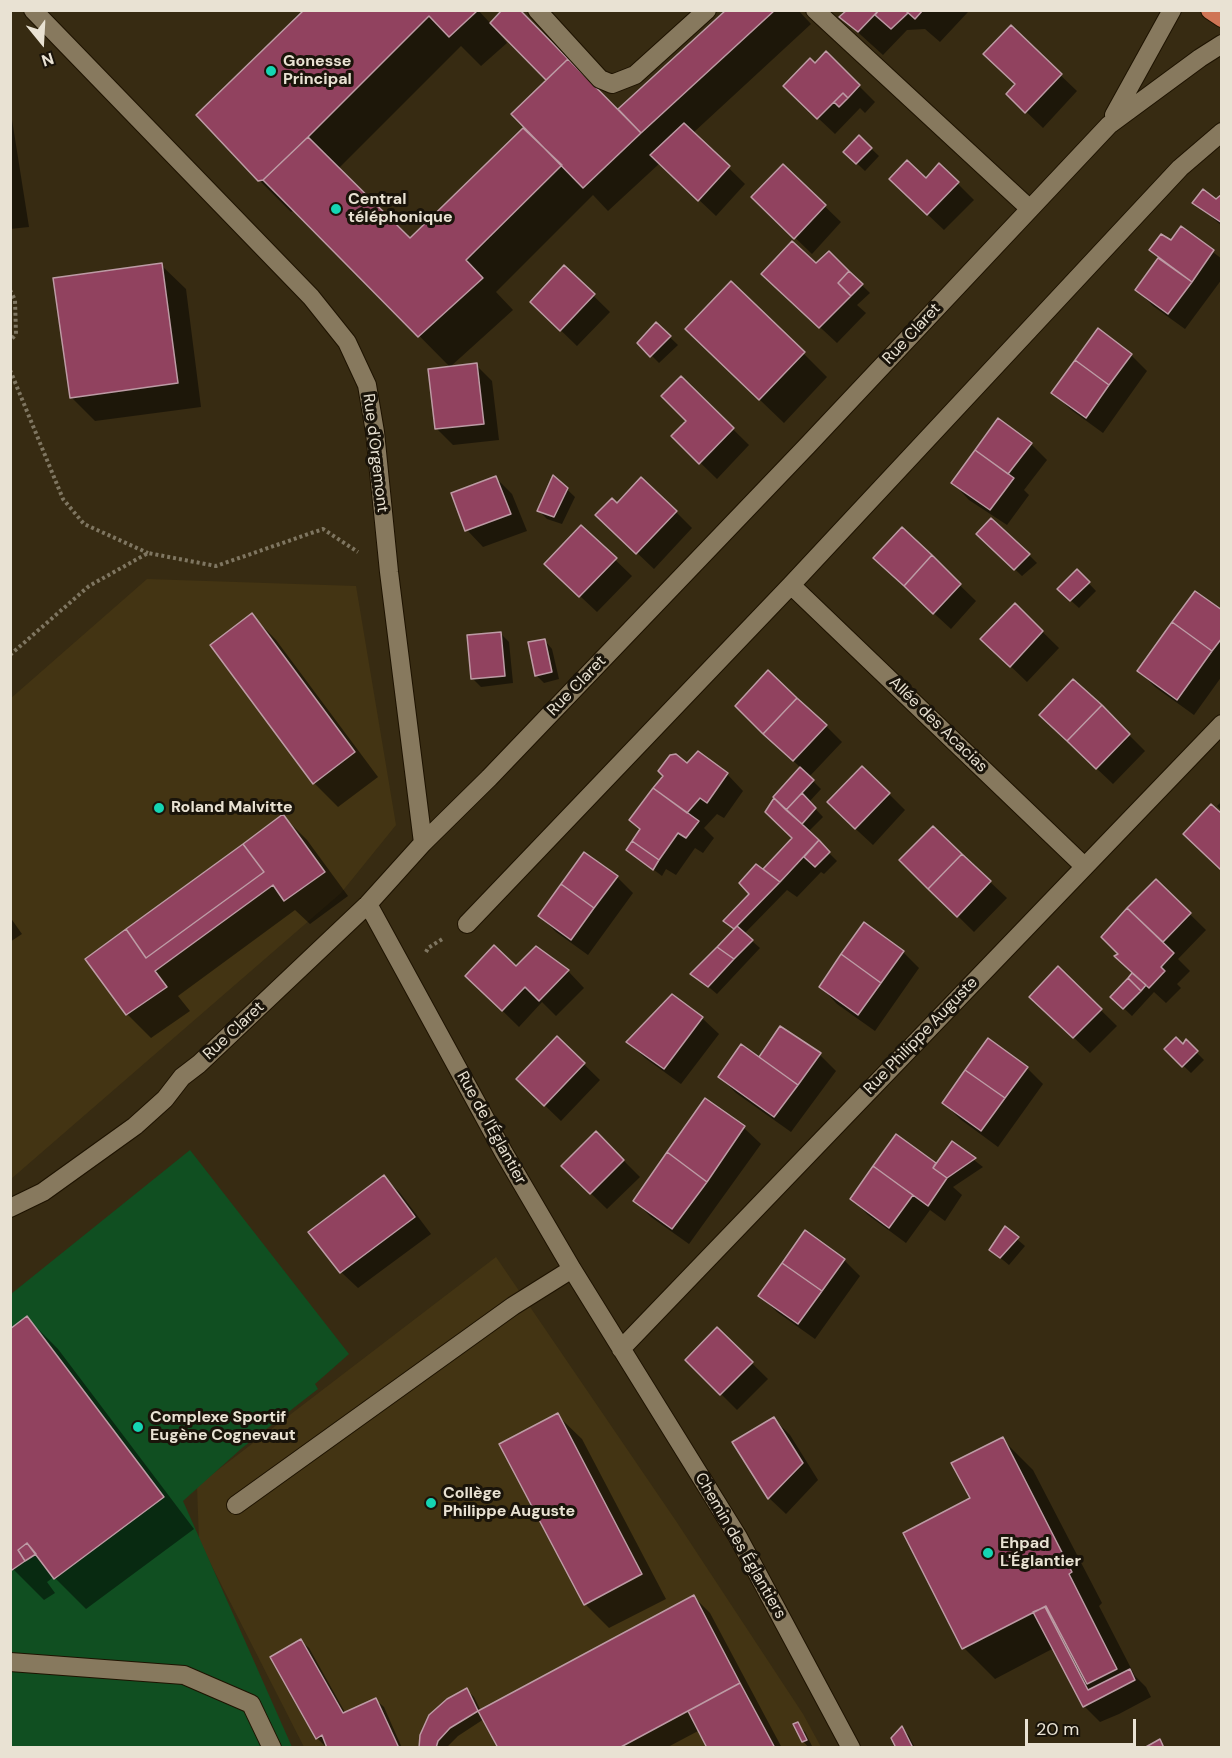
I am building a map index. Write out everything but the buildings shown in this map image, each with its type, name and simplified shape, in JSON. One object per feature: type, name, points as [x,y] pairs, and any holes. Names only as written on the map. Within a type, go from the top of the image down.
[{"type":"main road","points":[[1210,10],[1221,18]]},
{"type":"street","name":"Rue d'Orgemont","points":[[33,10],[311,297],[346,342],[367,385],[375,432],[389,572],[423,843]]},
{"type":"street","points":[[537,10],[600,79],[612,84],[635,75],[707,10]]},
{"type":"street","points":[[815,10],[1030,209]]},
{"type":"street","name":"Rue Claret","points":[[1109,125],[1172,10]]},
{"type":"street","name":"Rue Claret","points":[[10,1208],[43,1192],[135,1126],[165,1099],[182,1077],[199,1064],[368,904],[423,843],[489,778],[726,531],[1109,125],[1221,44]]},
{"type":"street","points":[[467,924],[791,585],[1180,168],[1220,133]]},
{"type":"street","name":"Allée des Acacias","points":[[791,585],[1084,866]]},
{"type":"street","name":"Rue Philippe Auguste","points":[[621,1349],[1221,724]]},
{"type":"street","name":"Rue de l'Églantier","points":[[368,904],[504,1153],[621,1349]]},
{"type":"street","points":[[236,1505],[513,1306],[572,1269]]},
{"type":"street","name":"Chemin des Églantiers","points":[[621,1349],[738,1537],[851,1748]]},
{"type":"street","points":[[10,1662],[184,1675],[251,1704],[272,1748]]},
{"type":"path","points":[[10,290],[15,300],[16,334],[10,340]]},
{"type":"path","points":[[10,370],[63,499],[84,524],[148,553],[216,566],[323,529],[389,572]]},
{"type":"path","points":[[10,655],[89,586],[148,553]]},
{"type":"path","points":[[411,983],[428,948],[467,924]]},
{"type":"shaded area","points":[[147,579],[356,586],[396,825],[341,893],[11,1179],[10,699]]},
{"type":"shaded area","name":"Collège Philippe Auguste","points":[[496,1257],[676,1521],[803,1714],[821,1747],[304,1747],[199,1541],[197,1486]]},
{"type":"green space","name":"Complexe Sportif Eugène Cognevaut","points":[[190,1150],[349,1354],[315,1384],[318,1389],[242,1448],[183,1501],[292,1747],[11,1748],[11,1294]]},
{"type":"place","name":"Gonesse Principal","points":[[271,71]]},
{"type":"place","name":"Central téléphonique","points":[[336,209]]},
{"type":"place","name":"Roland Malvitte","points":[[159,808]]},
{"type":"place","name":"Complexe Sportif Eugène Cognevaut","points":[[138,1427]]},
{"type":"place","name":"Collège Philippe Auguste","points":[[431,1503]]},
{"type":"place","name":"Ehpad L'Églantier","points":[[988,1553]]}]
